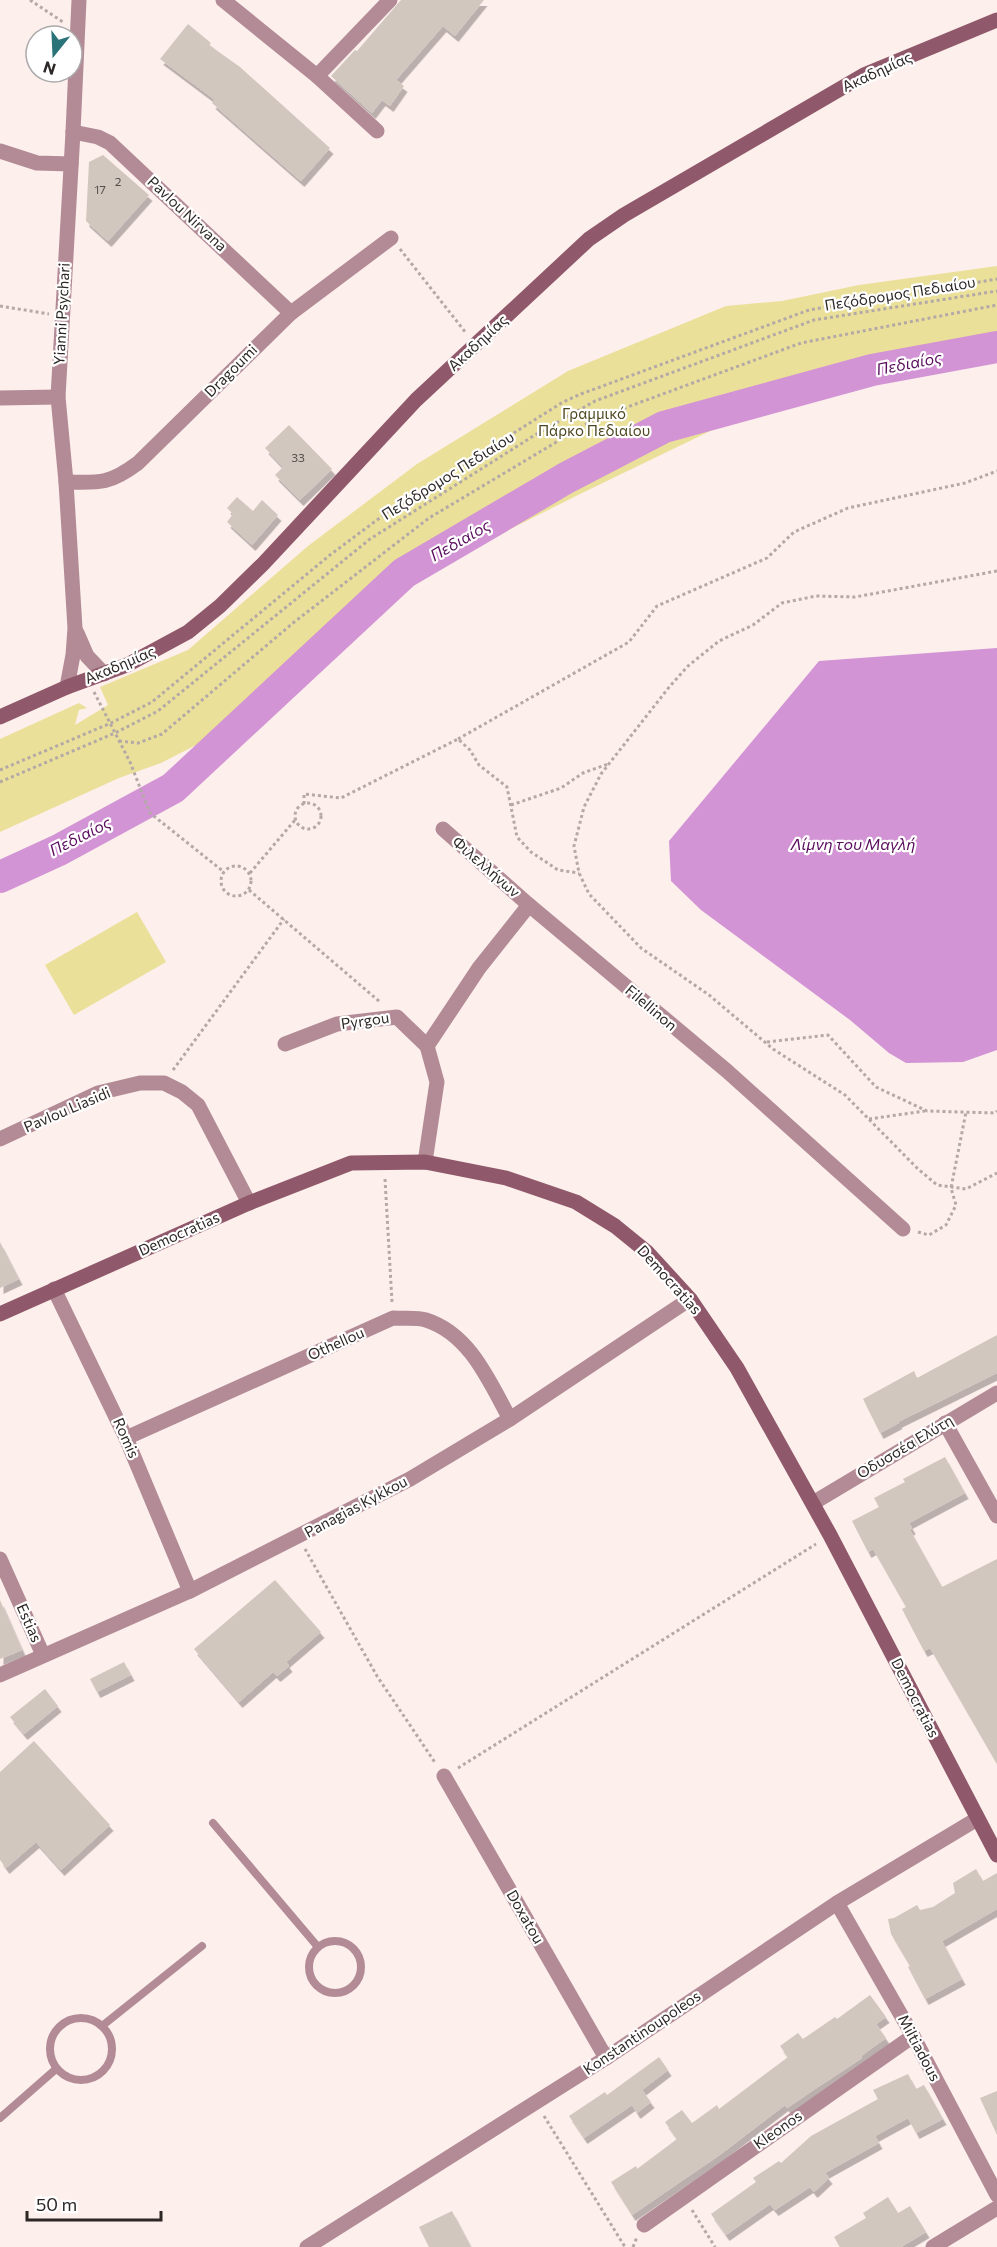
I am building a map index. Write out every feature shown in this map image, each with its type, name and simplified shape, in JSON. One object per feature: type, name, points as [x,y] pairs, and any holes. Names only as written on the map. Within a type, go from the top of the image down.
[{"type":"street","name":"Yianni Psychari","points":[[78,24],[79,0]]},
{"type":"street","points":[[223,0],[317,76],[377,131]]},
{"type":"street","points":[[317,76],[390,0]]},
{"type":"street","name":"Ακαδημίας","points":[[0,717],[67,687],[135,661],[189,632],[220,606],[263,564],[416,400],[589,239],[624,215],[864,75],[997,20]]},
{"type":"street","name":"Yianni Psychari","points":[[67,687],[75,628],[66,482],[57,397],[76,84]]},
{"type":"street","name":"Pavlou Nirvana","points":[[74,132],[98,137],[110,143],[291,313]]},
{"type":"street","points":[[0,151],[37,163],[71,164]]},
{"type":"street","name":"Dragoumi","points":[[66,482],[96,483],[110,480],[138,463],[291,313],[391,238]]},
{"type":"street","points":[[0,398],[57,397]]},
{"type":"street","name":"Yianni Psychari","points":[[75,628],[87,656],[104,674]]},
{"type":"street","name":"Φιλελλήνων","points":[[443,829],[529,905]]},
{"type":"street","points":[[425,1162],[437,1082],[427,1046],[479,968],[529,905]]},
{"type":"street","name":"Filellinon","points":[[529,905],[727,1071],[903,1229]]},
{"type":"street","name":"Pyrgou","points":[[285,1044],[337,1024],[397,1017],[427,1046]]},
{"type":"street","name":"Pavlou Liasidi","points":[[0,1139],[98,1093],[140,1083],[164,1083]]},
{"type":"street","points":[[164,1083],[182,1092],[198,1105],[249,1203]]},
{"type":"street","name":"Democratias","points":[[0,1314],[249,1203],[351,1163],[425,1162],[506,1178],[576,1202],[615,1226],[647,1252],[690,1299],[737,1368],[813,1503],[997,1855]]},
{"type":"street","name":"Romis","points":[[54,1289],[126,1438],[190,1591]]},
{"type":"street","name":"Panagias Kykkou","points":[[0,1675],[190,1591],[410,1479],[510,1419],[690,1299]]},
{"type":"street","name":"Othellou","points":[[126,1438],[393,1318],[424,1319],[453,1332],[480,1363],[510,1419]]},
{"type":"street","name":"Οδυσσέα Ελύτη","points":[[813,1503],[997,1393]]},
{"type":"street","points":[[945,1423],[997,1516]]},
{"type":"street","name":"Estias","points":[[0,1559],[43,1655]]},
{"type":"street","name":"Doxatou","points":[[444,1776],[606,2058]]},
{"type":"street","name":"Konstantinoupoleos","points":[[307,2247],[606,2058],[837,1903],[977,1819]]},
{"type":"street","name":"Miltiadous","points":[[837,1903],[913,2036],[997,2195]]},
{"type":"street","name":"Kleonos","points":[[644,2225],[913,2036]]},
{"type":"street","points":[[933,2247],[997,2208]]},
{"type":"lane","points":[[213,1823],[318,1947]]},
{"type":"lane","points":[[333,1941],[347,1944],[358,1954],[361,1974],[356,1984],[342,1993],[326,1993],[315,1986],[308,1971],[310,1957],[318,1947],[333,1941]]},
{"type":"lane","points":[[102,2026],[202,1946]]},
{"type":"lane","points":[[72,2019],[90,2019],[102,2026],[112,2044],[110,2060],[101,2074],[87,2080],[70,2079],[56,2069],[49,2056],[50,2041],[58,2027],[72,2019]]},
{"type":"lane","points":[[0,2118],[56,2069]]},
{"type":"path","points":[[30,0],[68,24]]},
{"type":"path","points":[[391,238],[475,345]]},
{"type":"path","points":[[0,770],[111,723],[152,702],[330,555],[385,514],[563,402],[809,310],[997,279]]},
{"type":"path","name":"Πεζόδρομος Πεδιαίου","points":[[0,782],[115,733],[158,711],[370,539],[535,435],[595,401],[814,320],[997,291]]},
{"type":"path","points":[[119,741],[138,743],[162,734],[293,623],[429,518],[596,419],[801,343],[997,305]]},
{"type":"path","points":[[0,306],[62,316]]},
{"type":"path","points":[[250,873],[234,865],[224,872],[221,882],[226,892],[238,896],[249,890],[250,873],[295,820],[295,812],[304,804],[304,794],[341,798],[458,739],[629,642],[657,606],[767,558],[794,532],[848,508],[965,483],[997,471]]},
{"type":"path","points":[[997,572],[855,597],[816,596],[782,603],[753,625],[718,641],[688,666],[670,686],[601,774],[584,807],[574,846],[579,873],[590,894],[641,948],[709,995],[765,1042],[845,1095],[917,1168],[937,1185],[966,1189],[997,1173]]},
{"type":"path","points":[[88,680],[130,762],[150,813],[224,872]]},
{"type":"path","points":[[458,739],[470,750],[479,765],[507,787],[517,837],[531,852],[558,870],[579,873]]},
{"type":"path","points":[[511,805],[561,788],[584,772],[609,764]]},
{"type":"path","points":[[295,820],[304,829],[313,828],[319,822],[320,814],[316,807],[304,804]]},
{"type":"path","points":[[249,890],[397,1017]]},
{"type":"path","points":[[164,1083],[284,919]]},
{"type":"path","points":[[765,1042],[828,1035],[876,1087],[927,1111]]},
{"type":"path","points":[[869,1119],[927,1111],[995,1113],[997,1111]]},
{"type":"path","points":[[903,1229],[929,1235],[946,1225],[956,1205],[951,1188],[966,1112]]},
{"type":"path","points":[[384,1163],[393,1318]]},
{"type":"path","points":[[298,1537],[377,1676],[444,1776],[830,1535]]},
{"type":"path","points":[[536,2102],[625,2247]]},
{"type":"path","points":[[683,2197],[715,2247]]},
{"type":"green space","name":"Γραμμικό Πάρκο Πεδιαίου","points":[[997,266],[997,336],[864,363],[731,421],[580,494],[373,598],[251,697],[202,742],[161,763],[119,778],[0,832],[0,739],[79,703],[87,708],[79,710],[75,725],[108,705],[100,687],[188,650],[308,546],[417,464],[568,371],[726,306],[782,301],[859,285]]},
{"type":"green space","points":[[137,912],[166,962],[74,1015],[45,965]]},
{"type":"water","name":"Λίμνη του Μαγλή","points":[[997,648],[997,1050],[963,1062],[906,1063],[889,1053],[850,1020],[701,910],[671,881],[669,841],[819,661]]},
{"type":"building","points":[[401,0],[484,0],[455,36],[443,26],[396,80],[404,86],[390,106],[382,100],[372,113],[331,76],[355,50],[357,51]]},
{"type":"building","points":[[188,24],[211,43],[209,45],[240,67],[330,148],[301,181],[212,103],[215,100],[160,59]]},
{"type":"building","points":[[103,155],[149,195],[108,241],[86,221],[89,162]]},
{"type":"building","points":[[289,425],[332,469],[300,500],[275,475],[283,467],[265,448]]},
{"type":"building","points":[[237,497],[253,511],[262,500],[278,515],[252,545],[227,522],[233,514],[227,508]]},
{"type":"building","points":[[0,1242],[19,1279],[0,1288]]},
{"type":"building","points":[[997,1335],[997,1373],[880,1433],[863,1399],[914,1371],[917,1378]]},
{"type":"building","points":[[945,1457],[965,1493],[909,1523],[912,1528],[910,1530],[942,1587],[997,1559],[997,1764],[930,1648],[924,1651],[902,1609],[906,1607],[873,1549],[868,1552],[852,1521],[879,1507],[874,1498],[905,1482],[903,1479]]},
{"type":"building","points":[[275,1580],[321,1632],[286,1662],[289,1666],[277,1676],[273,1672],[239,1702],[194,1649]]},
{"type":"building","points":[[0,1600],[22,1650],[0,1659]]},
{"type":"building","points":[[124,1662],[131,1675],[97,1692],[90,1679]]},
{"type":"building","points":[[45,1689],[58,1706],[24,1734],[10,1717]]},
{"type":"building","points":[[34,1741],[110,1825],[61,1870],[36,1842],[6,1868],[0,1860],[0,1772]]},
{"type":"building","points":[[976,1869],[983,1881],[997,1873],[997,1909],[942,1941],[962,1979],[925,1999],[908,1967],[910,1966],[891,1934],[888,1919],[917,1905],[920,1910],[933,1907],[955,1893],[953,1883]]},
{"type":"building","points":[[870,1995],[886,2017],[876,2024],[886,2038],[861,2056],[862,2058],[787,2108],[785,2105],[721,2154],[632,2215],[611,2182],[636,2166],[637,2169],[677,2139],[665,2122],[682,2110],[692,2123],[717,2105],[719,2109],[788,2057],[780,2046],[798,2033],[803,2039],[835,2017],[837,2019]]},
{"type":"building","points":[[659,2057],[668,2070],[642,2090],[651,2102],[637,2113],[632,2105],[584,2138],[569,2116],[605,2092],[607,2095]]},
{"type":"building","points":[[908,2074],[916,2089],[924,2085],[943,2119],[916,2133],[908,2118],[875,2136],[879,2143],[825,2173],[829,2178],[814,2192],[810,2187],[775,2210],[770,2204],[726,2235],[711,2214],[756,2182],[753,2178],[779,2161],[781,2163],[811,2136],[878,2099],[873,2090]]},
{"type":"building","points":[[997,2091],[997,2135],[980,2098]]},
{"type":"building","points":[[888,2197],[898,2213],[910,2206],[926,2232],[901,2247],[840,2247],[834,2237],[866,2218],[863,2213]]},
{"type":"building","points":[[452,2211],[471,2247],[429,2247],[419,2227]]},
{"type":"waterway","name":"Πεδιαίος","points":[[0,877],[59,850],[173,788],[404,573],[566,478],[664,427],[872,370],[997,347]]}]
